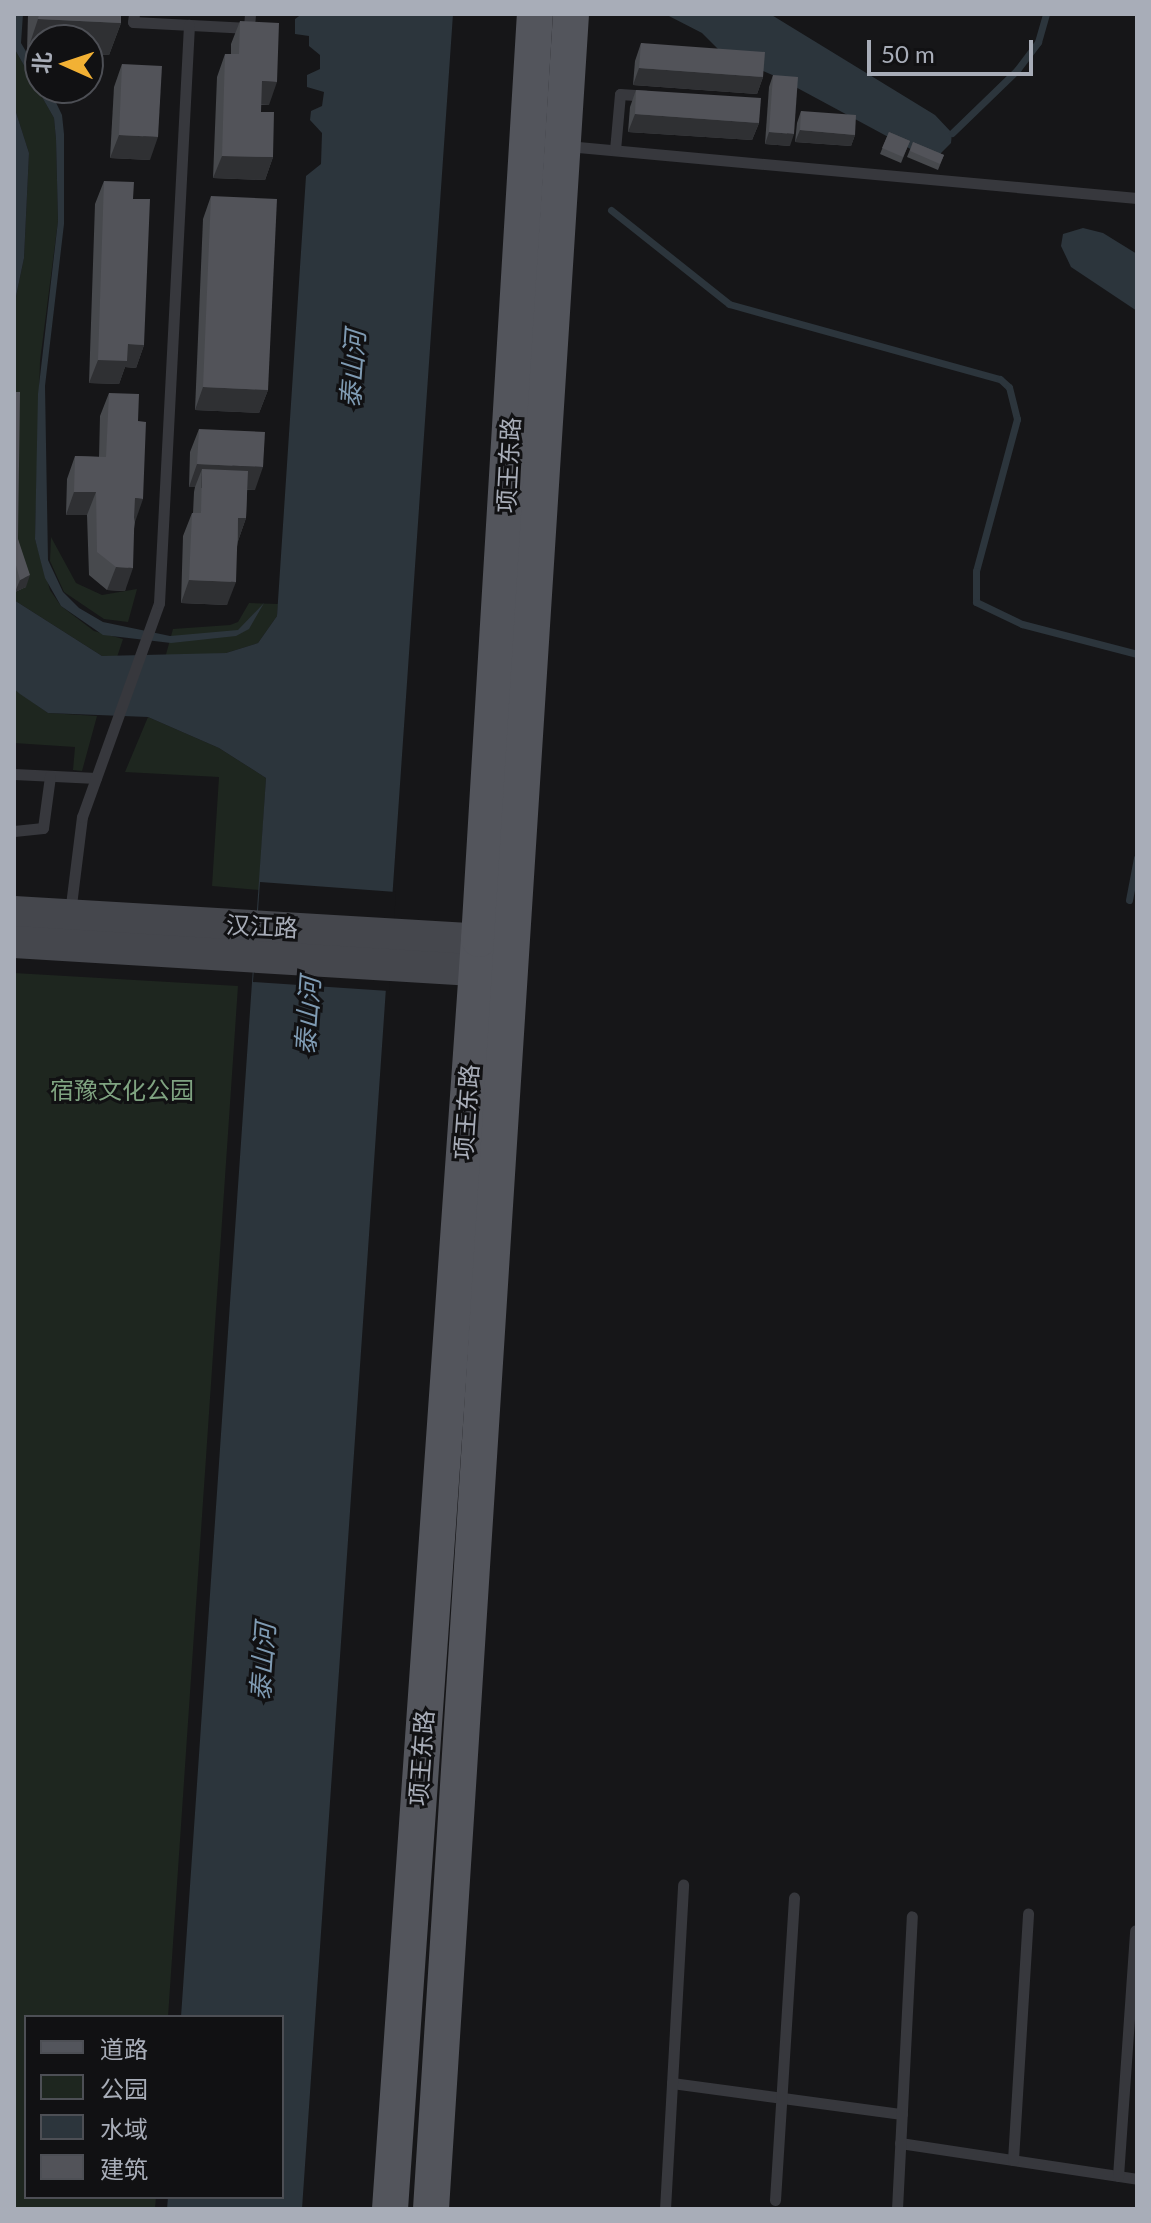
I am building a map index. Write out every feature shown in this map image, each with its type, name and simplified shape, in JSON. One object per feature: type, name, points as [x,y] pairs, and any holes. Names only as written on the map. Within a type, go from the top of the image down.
[{"type":"main road","name":"项王东路","points":[[431,2209],[493,956],[535,14]]},
{"type":"main road","name":"项王东路","points":[[390,2209],[571,14]]},
{"type":"street","name":"汉江路","points":[[14,912],[70,915],[240,941]]},
{"type":"street","name":"汉江路","points":[[14,942],[240,941],[493,956]]},
{"type":"lane","points":[[134,14],[133,22],[249,28],[250,14]]},
{"type":"lane","points":[[70,915],[82,817],[159,603],[189,25]]},
{"type":"lane","points":[[615,150],[620,94],[663,98]]},
{"type":"lane","points":[[562,145],[1137,198]]},
{"type":"lane","points":[[14,774],[96,778]]},
{"type":"lane","points":[[14,831],[43,828],[50,776]]},
{"type":"lane","points":[[665,2209],[683,1884]]},
{"type":"lane","points":[[775,2200],[794,1898]]},
{"type":"lane","points":[[1013,2160],[1028,1913]]},
{"type":"lane","points":[[897,2209],[912,1916]]},
{"type":"lane","points":[[1118,2176],[1135,1931]]},
{"type":"lane","points":[[672,2083],[902,2114]]},
{"type":"lane","points":[[900,2143],[1137,2179]]},
{"type":"green space","points":[[14,48],[24,66],[24,104],[46,104],[54,118],[56,139],[58,221],[40,361],[35,539],[50,590],[61,606],[94,631],[123,639],[117,657],[102,656],[14,600],[14,306],[24,258],[29,153],[14,106]]},
{"type":"green space","points":[[51,537],[76,583],[102,595],[137,589],[128,622],[104,619],[64,592],[50,561]]},
{"type":"green space","points":[[249,603],[278,604],[277,616],[258,643],[226,653],[165,658],[173,629],[230,625],[238,622]]},
{"type":"green space","points":[[14,689],[48,713],[97,716],[82,771],[73,770],[75,747],[14,743]]},
{"type":"green space","points":[[148,717],[219,748],[266,778],[259,890],[212,886],[219,777],[125,772]]},
{"type":"green space","name":"宿豫文化公园","points":[[14,973],[238,986],[168,2015],[24,2015],[24,2199],[156,2199],[155,2209],[14,2209]]},
{"type":"water","points":[[14,14],[23,14],[21,43],[24,66],[14,48]]},
{"type":"water","name":"泰山河","points":[[302,14],[453,14],[302,2209],[167,2209],[168,2199],[284,2199],[284,2015],[181,2015],[266,778],[219,748],[148,717],[48,713],[20,694],[14,689],[14,600],[102,656],[226,653],[258,643],[277,616],[306,176],[321,164],[322,133],[310,120],[311,111],[322,106],[324,92],[307,87],[307,75],[320,69],[320,55],[309,46],[309,36],[295,34],[295,19]]},
{"type":"water","points":[[665,14],[770,14],[935,115],[952,133],[951,143],[937,157],[918,153],[777,77],[723,54],[702,33]]},
{"type":"water","points":[[46,104],[57,104],[62,115],[64,134],[64,224],[45,386],[48,560],[63,592],[79,608],[103,622],[170,636],[238,630],[264,603],[249,629],[236,636],[171,643],[103,635],[61,606],[45,578],[35,539],[38,394],[58,221],[54,118]]},
{"type":"water","points":[[14,106],[29,153],[24,258],[14,306]]},
{"type":"water","points":[[1083,228],[1103,233],[1137,254],[1137,311],[1071,267],[1061,246],[1063,234]]},
{"type":"pier","points":[[260,882],[396,892],[389,991],[253,982]]},
{"type":"building","points":[[39,14],[121,14],[121,23],[38,19]]},
{"type":"building","points":[[240,21],[279,23],[277,82],[262,81],[261,112],[274,112],[273,157],[222,156],[225,54],[239,54]]},
{"type":"building","points":[[641,43],[765,52],[763,77],[639,68]]},
{"type":"building","points":[[122,64],[162,66],[158,137],[119,135]]},
{"type":"building","points":[[773,75],[798,77],[794,134],[769,132]]},
{"type":"building","points":[[636,90],[761,98],[759,123],[635,114]]},
{"type":"building","points":[[801,111],[856,115],[855,135],[800,130]]},
{"type":"building","points":[[889,132],[910,141],[903,157],[882,148]]},
{"type":"building","points":[[913,142],[944,155],[940,164],[910,151]]},
{"type":"building","points":[[104,181],[134,182],[133,199],[150,199],[144,345],[128,344],[127,361],[98,360]]},
{"type":"building","points":[[211,196],[277,199],[268,390],[203,387]]},
{"type":"building","points":[[14,392],[20,392],[18,539],[30,575],[20,580],[14,558]]},
{"type":"building","points":[[109,393],[139,394],[138,421],[146,422],[143,499],[135,498],[133,568],[116,567],[97,552],[96,492],[74,492],[75,456],[106,457]]},
{"type":"building","points":[[199,429],[265,432],[263,467],[197,464]]},
{"type":"building","points":[[202,469],[248,471],[246,518],[238,518],[236,582],[189,580],[192,513],[201,513]]},
{"type":"waterway","points":[[952,133],[1017,70],[1038,42],[1046,14]]},
{"type":"waterway","points":[[611,210],[729,304],[1000,379],[1009,387],[1017,419],[976,571],[976,602],[1022,624],[1137,654]]},
{"type":"waterway","points":[[1129,900],[1137,858]]}]
